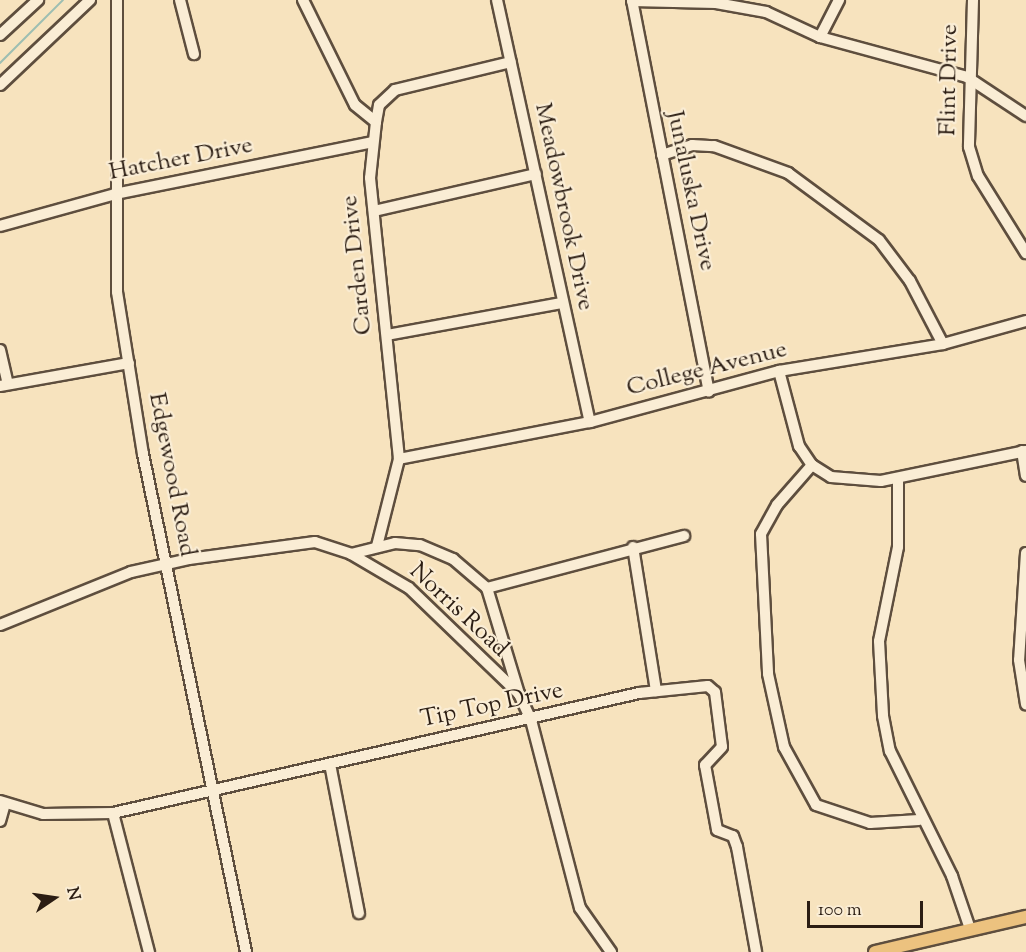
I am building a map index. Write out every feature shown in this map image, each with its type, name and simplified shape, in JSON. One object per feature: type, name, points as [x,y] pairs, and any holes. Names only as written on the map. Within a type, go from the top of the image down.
[{"type":"main road","points":[[875,952],[970,928],[1026,917]]},
{"type":"street","points":[[0,35],[38,0]]},
{"type":"street","points":[[0,85],[90,0]]},
{"type":"street","name":"Edgewood Road","points":[[117,0],[115,194],[117,292],[166,564],[246,952]]},
{"type":"street","points":[[180,0],[194,54]]},
{"type":"street","points":[[303,0],[355,105],[376,122],[379,105],[395,90],[511,62]]},
{"type":"street","name":"Meadowbrook Drive","points":[[497,0],[590,422]]},
{"type":"street","points":[[820,37],[839,0]]},
{"type":"street","name":"Flint Drive","points":[[973,0],[967,77],[969,147],[978,176],[1026,253]]},
{"type":"street","points":[[632,1],[716,3],[766,12],[820,37],[967,77],[1026,116]]},
{"type":"street","name":"Junaluska Drive","points":[[632,1],[709,391]]},
{"type":"street","name":"Carden Drive","points":[[376,122],[372,142],[374,211],[399,459],[377,546]]},
{"type":"street","name":"Hatcher Drive","points":[[0,226],[115,194],[372,142]]},
{"type":"street","points":[[662,155],[692,145],[714,146],[788,173],[879,240],[910,281],[943,344]]},
{"type":"street","points":[[374,211],[536,174]]},
{"type":"street","points":[[387,335],[562,303]]},
{"type":"street","name":"College Avenue","points":[[399,459],[590,422],[779,371],[943,344],[1026,321]]},
{"type":"street","points":[[0,350],[4,385],[129,363]]},
{"type":"street","points":[[779,371],[798,446],[812,465],[851,483],[898,478],[1024,451],[1026,476]]},
{"type":"street","points":[[812,465],[777,505],[760,547],[768,674],[783,747],[816,805],[870,823],[919,819]]},
{"type":"street","points":[[898,478],[898,547],[879,641],[878,686],[890,751],[919,819],[952,876],[970,928]]},
{"type":"street","points":[[487,588],[633,547],[684,536]]},
{"type":"street","name":"Norris Road","points":[[0,625],[166,564],[315,542],[351,554],[409,588],[519,694],[531,720],[580,908],[610,952]]},
{"type":"street","points":[[351,554],[377,546],[420,545],[453,559],[487,588],[519,694]]},
{"type":"street","points":[[633,547],[656,691]]},
{"type":"street","points":[[1026,553],[1019,660],[1026,704]]},
{"type":"street","name":"Tip Top Drive","points":[[3,802],[43,814],[113,813],[656,691],[708,686],[715,692],[722,747],[705,765],[717,830],[733,836],[737,847],[756,952]]},
{"type":"street","points":[[330,764],[359,913]]},
{"type":"street","points":[[0,820],[3,802]]},
{"type":"street","points":[[113,813],[148,952]]},
{"type":"waterway","points":[[0,63],[63,0]]}]
